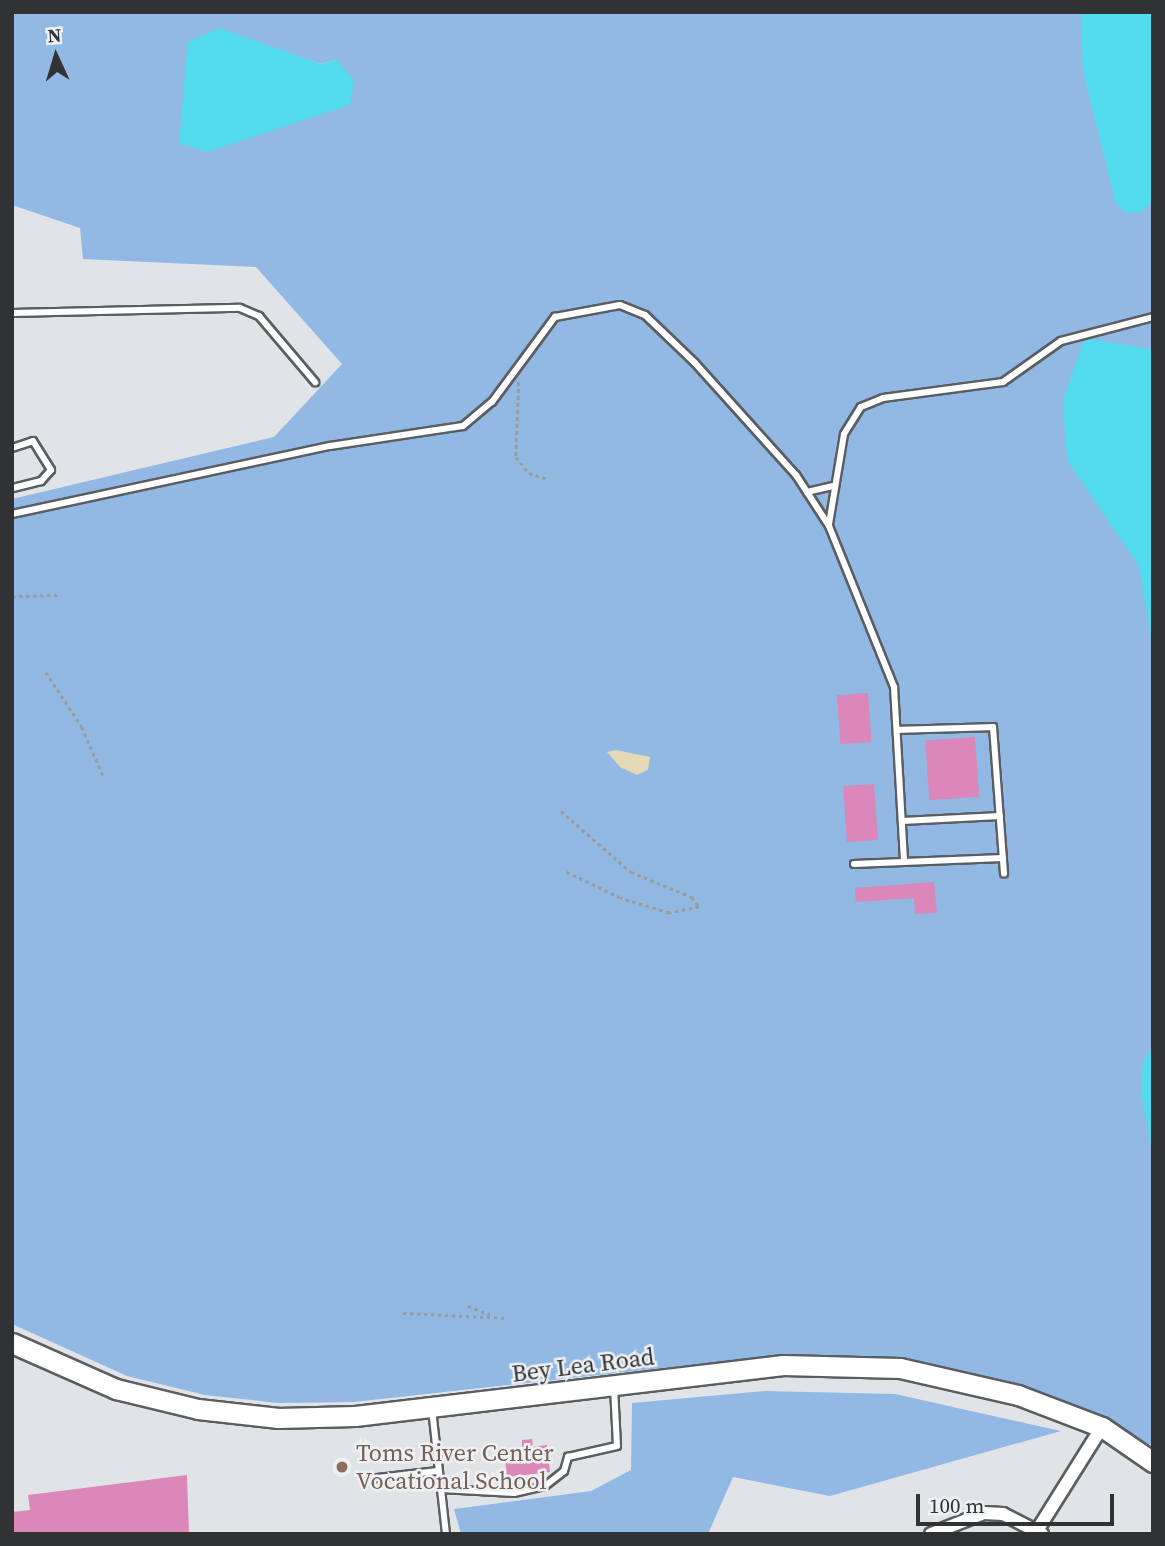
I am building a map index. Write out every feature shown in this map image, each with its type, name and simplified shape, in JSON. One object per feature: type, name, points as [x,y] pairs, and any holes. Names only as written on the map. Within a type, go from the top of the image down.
[{"type":"main road","name":"Bey Lea Road","points":[[12,1343],[116,1389],[198,1409],[278,1418],[431,1408],[783,1364],[900,1368],[1018,1395],[1102,1427],[1153,1462]]},
{"type":"street","points":[[931,1534],[984,1513],[1003,1514],[1040,1532],[1102,1427]]},
{"type":"lane","points":[[12,514],[330,446],[463,426],[492,402],[533,339],[568,310],[611,304],[645,316],[695,363],[807,492],[829,526],[894,687],[904,862]]},
{"type":"lane","points":[[12,313],[240,307],[259,316],[315,382]]},
{"type":"lane","points":[[829,526],[832,486],[844,434],[861,407],[883,398],[1003,382],[1061,341],[1153,317]]},
{"type":"lane","points":[[12,448],[33,441],[51,471],[41,481],[12,488]]},
{"type":"lane","points":[[807,492],[832,486]]},
{"type":"lane","points":[[897,730],[993,727],[1004,874]]},
{"type":"lane","points":[[902,821],[1000,816]]},
{"type":"lane","points":[[854,864],[1003,858]]},
{"type":"lane","points":[[440,1489],[514,1493],[545,1486],[564,1471],[568,1457],[617,1446],[614,1385]]},
{"type":"lane","points":[[431,1408],[446,1534]]},
{"type":"lane","points":[[369,1479],[438,1471]]},
{"type":"path","points":[[517,365],[522,422],[516,457],[529,473],[547,479]]},
{"type":"path","points":[[12,596],[59,594]]},
{"type":"path","points":[[46,672],[82,727],[104,778]]},
{"type":"path","points":[[561,811],[631,873],[691,897],[699,907],[682,914],[643,906],[564,871]]},
{"type":"path","points":[[468,1306],[496,1317]]},
{"type":"path","points":[[403,1313],[507,1318]]},
{"type":"shaded area","points":[[12,12],[1153,12],[1153,1446],[1022,1385],[901,1358],[781,1355],[354,1402],[278,1403],[205,1395],[127,1376],[12,1324],[12,499],[274,437],[342,364],[256,267],[83,259],[80,228],[12,205]],"holes":[[[284,52],[321,64],[337,60],[179,143]]]},
{"type":"shaded area","points":[[1081,12],[1153,12],[1153,202],[1139,213],[1124,212],[1115,201],[1083,71]]},
{"type":"shaded area","points":[[219,28],[321,64],[337,60],[354,81],[350,105],[207,152],[179,143],[188,42]]},
{"type":"shaded area","points":[[1085,338],[1153,350],[1153,650],[1139,566],[1067,460],[1063,400]]},
{"type":"shaded area","points":[[1153,1046],[1153,1156],[1141,1092],[1143,1062]]},
{"type":"shaded area","points":[[765,1391],[895,1394],[1061,1431],[830,1496],[733,1477],[708,1534],[461,1534],[454,1509],[591,1491],[631,1470],[632,1403]]},
{"type":"sand","points":[[616,750],[650,757],[648,770],[637,775],[620,767],[607,752]]},
{"type":"building","points":[[868,693],[871,742],[840,744],[837,695]]},
{"type":"building","points":[[975,737],[979,797],[929,800],[925,740]]},
{"type":"building","points":[[874,784],[878,840],[847,842],[843,786]]},
{"type":"building","points":[[934,882],[937,913],[915,914],[914,898],[856,902],[855,888]]},
{"type":"building","points":[[532,1439],[533,1447],[547,1445],[550,1472],[507,1477],[504,1450],[522,1448],[522,1440]]},
{"type":"building","points":[[187,1475],[189,1534],[12,1534],[12,1512],[30,1510],[28,1495]]},
{"type":"place","name":"Toms River Center Vocational School","points":[[342,1467]]}]
